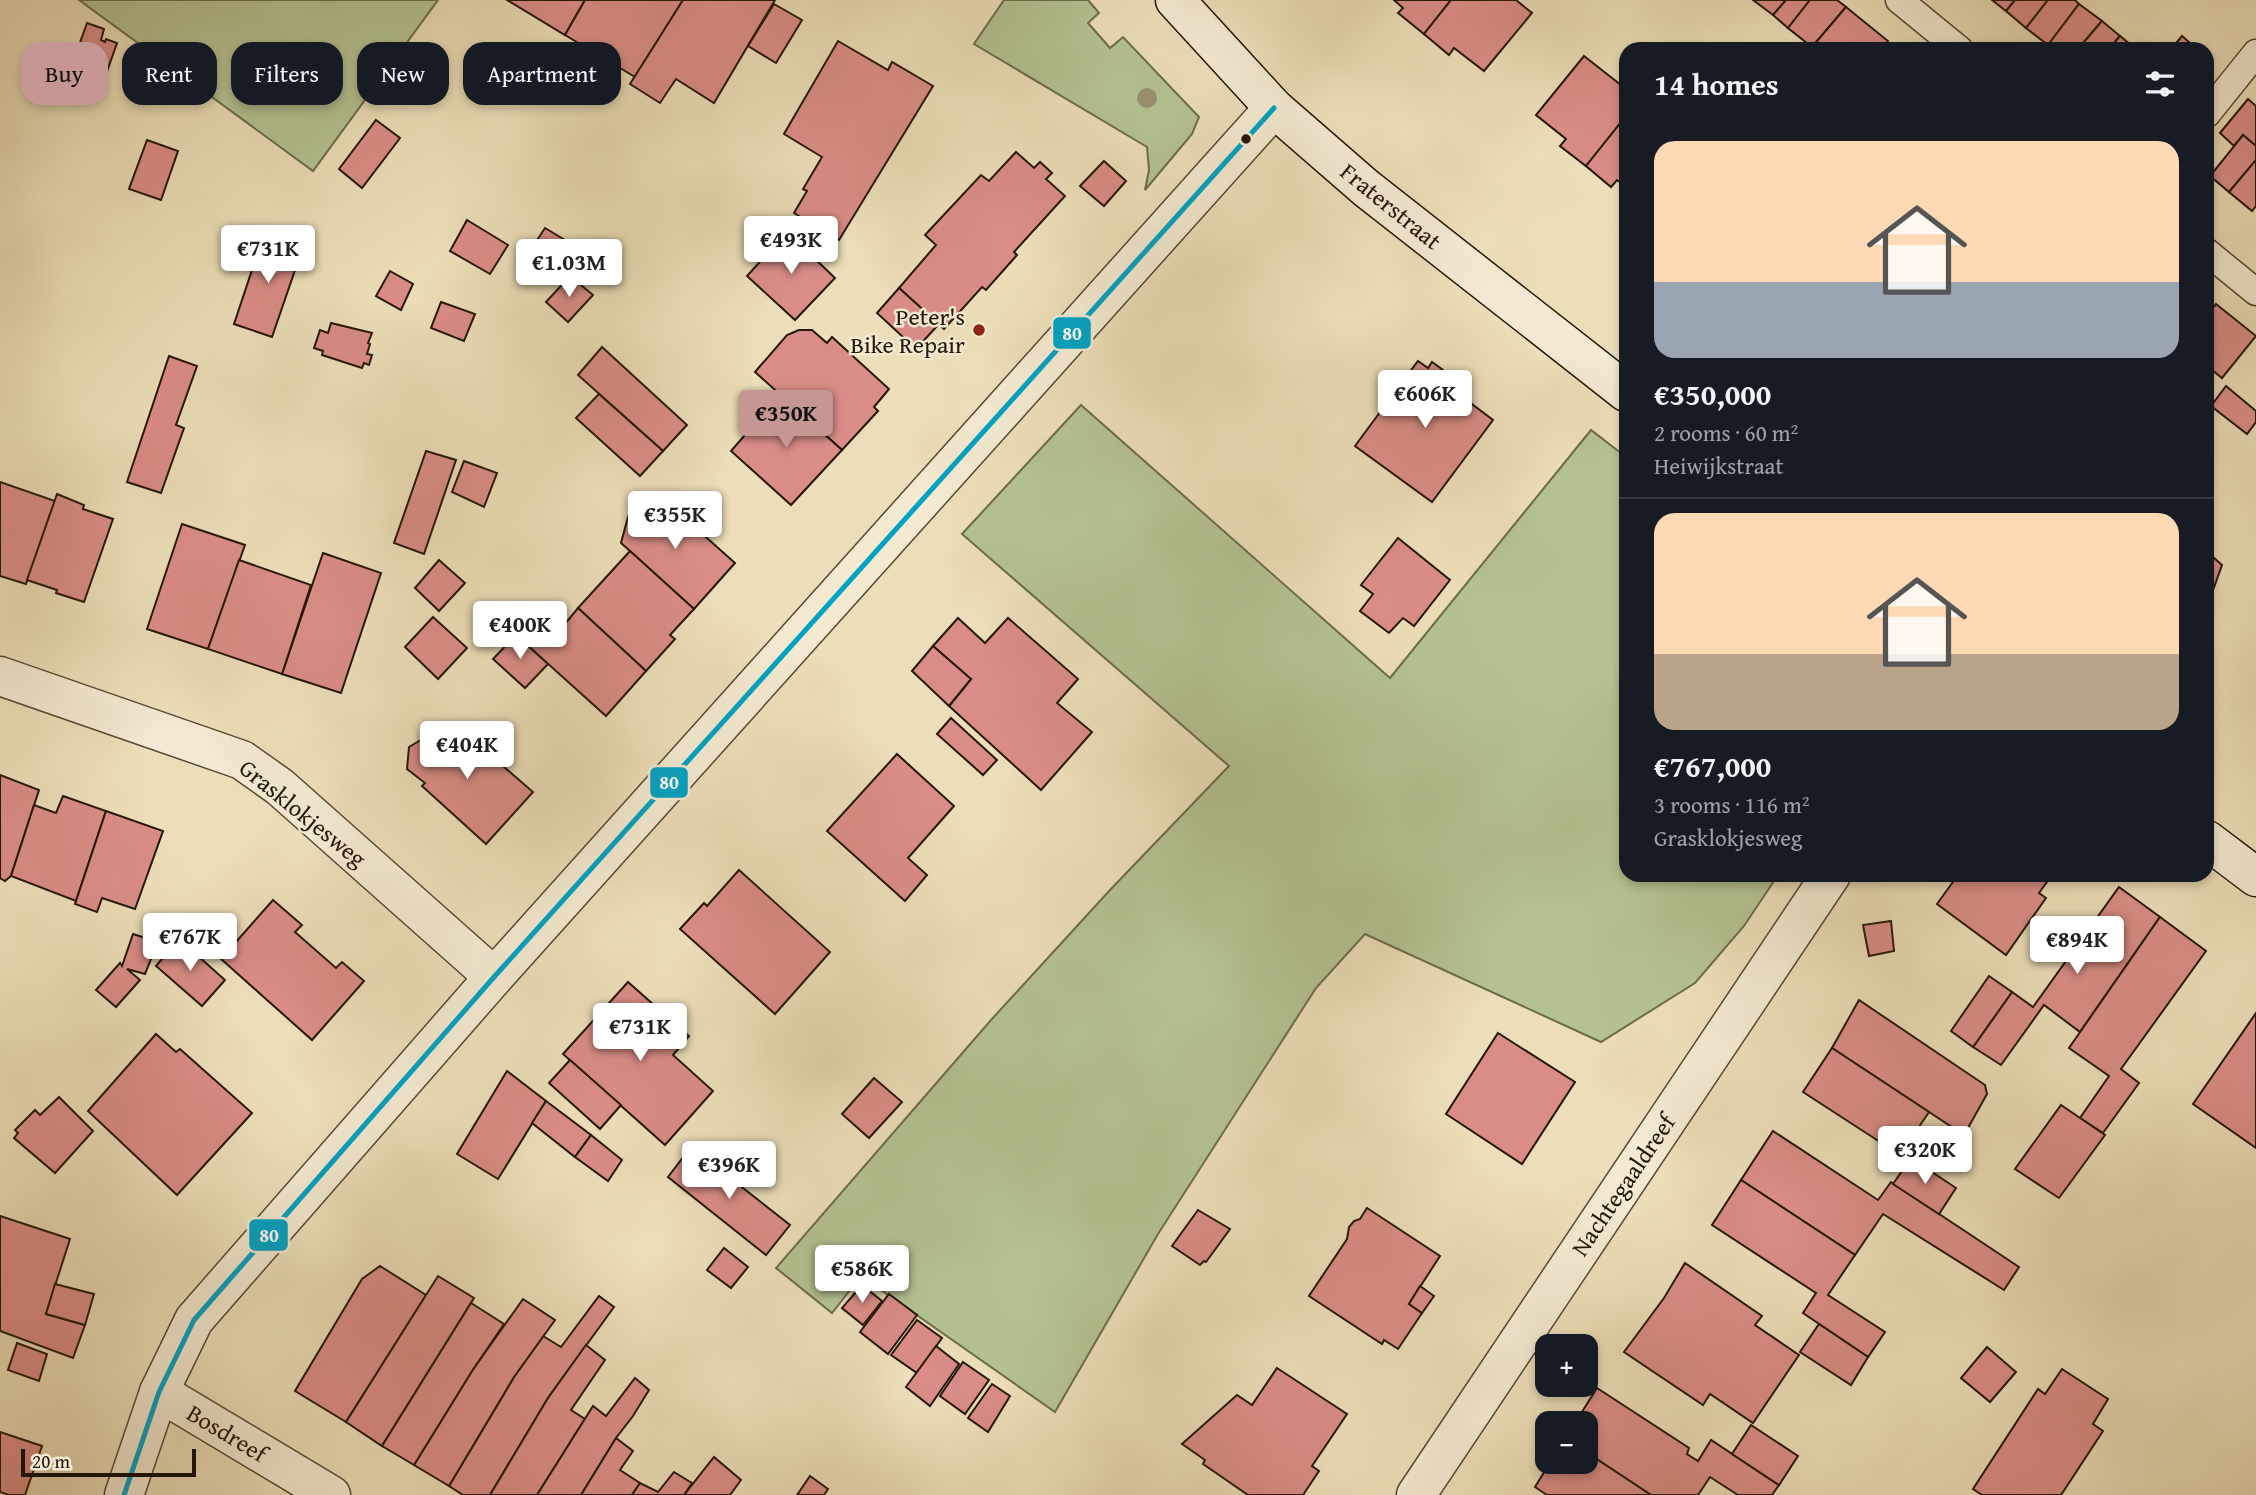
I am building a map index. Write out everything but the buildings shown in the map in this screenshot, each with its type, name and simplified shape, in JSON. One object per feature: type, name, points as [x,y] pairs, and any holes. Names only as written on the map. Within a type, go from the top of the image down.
[{"type":"street","name":"Fraterstraat","points":[[1175,0],[1274,108],[1376,196],[1619,387]]},
{"type":"street","points":[[124,1495],[159,1392],[194,1320],[494,977],[1274,108]]},
{"type":"street","name":"Grasklokjesweg","points":[[0,676],[242,760],[279,788],[494,977]]},
{"type":"street","points":[[2214,845],[2256,877]]},
{"type":"street","name":"Nachtegaaldreef","points":[[1416,1495],[1826,882]]},
{"type":"street","name":"Bosdreef","points":[[159,1392],[331,1495]]},
{"type":"lane","points":[[1899,0],[1950,42]]},
{"type":"lane","points":[[2214,105],[2256,53]]},
{"type":"lane","points":[[2214,258],[2256,292]]},
{"type":"green space","points":[[79,0],[438,0],[407,42],[357,42],[357,105],[361,105],[313,171],[217,101],[217,42],[136,42]]},
{"type":"green space","points":[[1004,0],[1088,0],[1099,13],[1088,23],[1110,48],[1123,37],[1199,117],[1192,134],[1145,190],[1149,170],[1147,147],[974,44]]},
{"type":"green space","points":[[1081,405],[1390,678],[1591,430],[1619,452],[1619,882],[1773,882],[1744,926],[1695,983],[1601,1042],[1365,934],[1316,988],[1158,1234],[1055,1412],[861,1276],[832,1313],[776,1268],[991,1020],[1229,766],[962,534]]},
{"type":"transit line","name":"80","points":[[124,1495],[159,1392],[194,1320],[494,977],[1274,108]]},
{"type":"place","name":"Peter's Bike Repair","points":[[979,330]]}]
